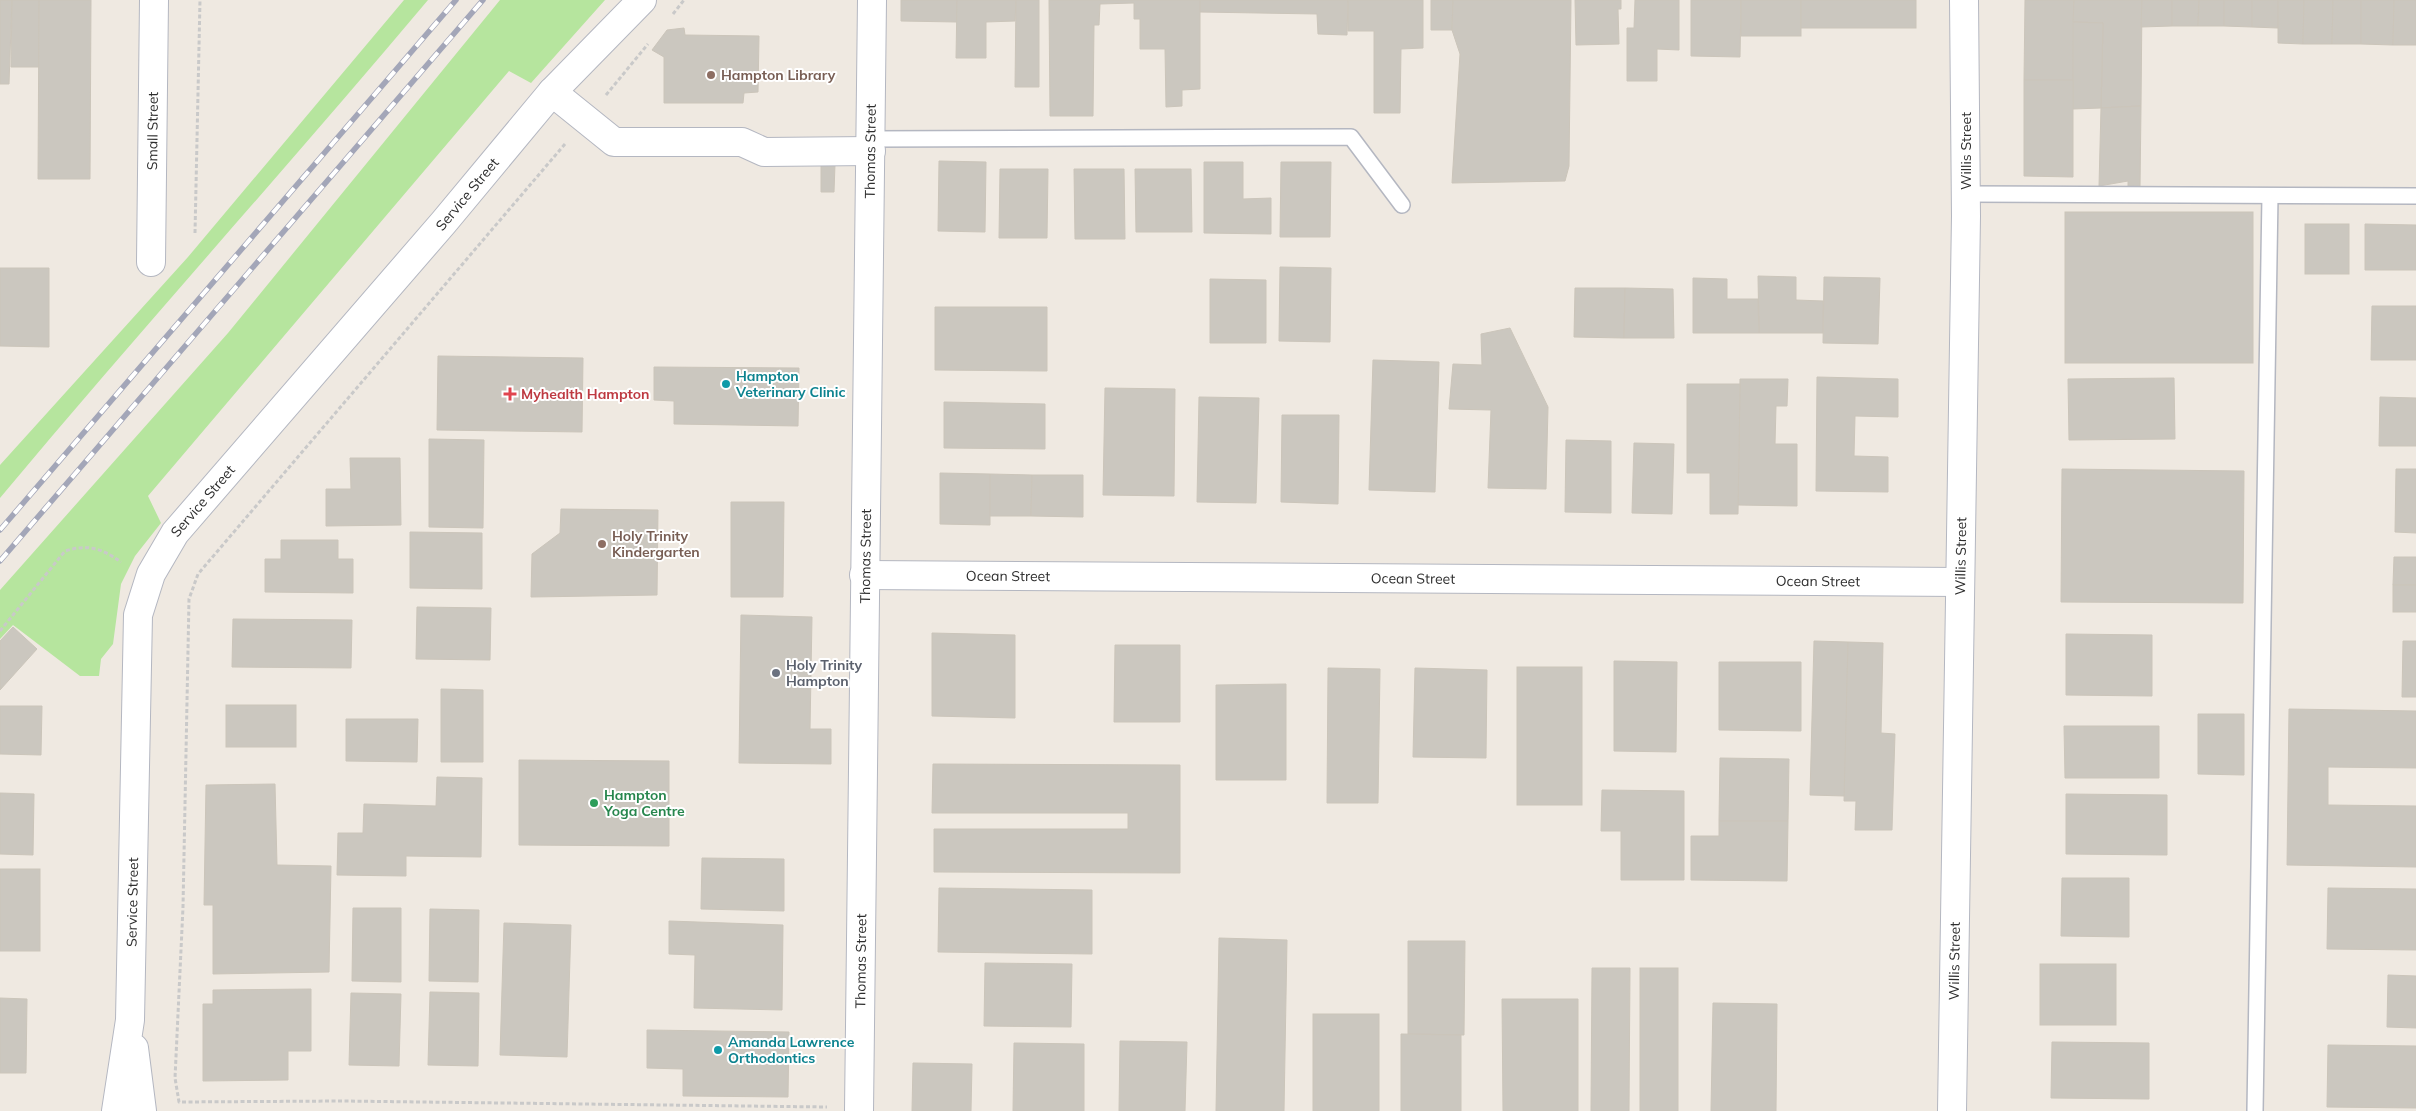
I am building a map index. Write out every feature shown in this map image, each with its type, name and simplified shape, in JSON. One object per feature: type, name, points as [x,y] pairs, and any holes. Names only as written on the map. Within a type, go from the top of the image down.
[{"type":"street","name":"Small Street","points":[[151,262],[154,0]]},
{"type":"street","name":"Service Street","points":[[552,92],[615,0]]},
{"type":"street","name":"Service Street","points":[[116,1111],[130,1020],[138,615],[149,581],[175,533],[444,222],[552,92],[642,0]]},
{"type":"street","name":"Thomas Street","points":[[859,1111],[872,0]]},
{"type":"street","name":"Willis Street","points":[[1952,1111],[1966,194],[1964,0]]},
{"type":"street","points":[[552,92],[614,142],[742,142],[764,152],[871,145]]},
{"type":"street","name":"Ocean Street","points":[[864,575],[1960,582]]},
{"type":"street","name":"Service Street","points":[[130,1020],[142,1111]]},
{"type":"lane","points":[[871,145],[1352,136],[1402,205]]},
{"type":"lane","points":[[1966,194],[2416,196]]},
{"type":"lane","points":[[2255,1111],[2270,196]]},
{"type":"path","points":[[195,234],[200,0]]},
{"type":"path","points":[[672,15],[684,0]]},
{"type":"path","points":[[654,37],[586,120],[198,574],[189,599],[183,907],[175,1078],[179,1102],[342,1101],[830,1107],[831,1101]]},
{"type":"path","points":[[0,631],[65,550],[80,546],[92,547],[113,557],[149,581]]},
{"type":"green space","points":[[404,0],[428,0],[0,498],[0,465],[188,257]]},
{"type":"green space","points":[[500,0],[605,0],[531,83],[509,71],[148,496],[161,523],[135,556],[121,584],[113,644],[101,659],[99,676],[80,676],[13,625],[0,639],[0,590],[228,333]]},
{"type":"building","points":[[0,0],[12,0],[9,84],[0,84]]},
{"type":"building","points":[[12,0],[39,0],[39,67],[11,67]]},
{"type":"building","points":[[39,0],[91,0],[90,179],[38,179]]},
{"type":"building","points":[[901,0],[957,0],[957,22],[901,21]]},
{"type":"building","points":[[957,0],[1016,0],[1015,21],[986,22],[986,58],[956,58]]},
{"type":"building","points":[[1016,0],[1039,0],[1039,87],[1015,87]]},
{"type":"building","points":[[1049,0],[1200,0],[1200,89],[1182,90],[1182,106],[1166,107],[1165,49],[1140,49],[1140,19],[1134,19],[1134,3],[1100,4],[1099,25],[1094,25],[1093,116],[1050,116]]},
{"type":"building","points":[[1200,0],[1348,0],[1347,35],[1318,34],[1317,14],[1200,12]]},
{"type":"building","points":[[1348,0],[1423,0],[1423,48],[1401,49],[1400,113],[1374,113],[1374,31],[1348,31]]},
{"type":"building","points":[[1431,0],[1453,0],[1452,30],[1431,30]]},
{"type":"building","points":[[1453,0],[1571,0],[1569,166],[1565,181],[1452,183],[1460,54],[1452,30]]},
{"type":"building","points":[[1575,0],[1621,0],[1621,9],[1618,9],[1619,44],[1576,45]]},
{"type":"building","points":[[1635,0],[1679,0],[1679,50],[1657,49],[1657,81],[1627,81],[1627,28],[1634,28]]},
{"type":"building","points":[[1691,0],[1741,0],[1740,57],[1691,56]]},
{"type":"building","points":[[1741,0],[1801,0],[1801,36],[1741,36]]},
{"type":"building","points":[[1801,0],[1916,0],[1916,28],[1801,28]]},
{"type":"building","points":[[2025,0],[2074,0],[2073,80],[2024,80]]},
{"type":"building","points":[[2074,0],[2142,0],[2141,106],[2101,108],[2103,23],[2073,22]]},
{"type":"building","points":[[2142,0],[2172,0],[2172,26],[2141,27]]},
{"type":"building","points":[[2172,0],[2199,0],[2198,26],[2172,26]]},
{"type":"building","points":[[2199,0],[2224,0],[2224,26],[2198,26]]},
{"type":"building","points":[[2224,0],[2252,0],[2252,27],[2224,26]]},
{"type":"building","points":[[2252,0],[2278,0],[2278,28],[2252,27]]},
{"type":"building","points":[[2278,0],[2304,0],[2303,44],[2278,43]]},
{"type":"building","points":[[2304,0],[2333,0],[2332,44],[2303,44]]},
{"type":"building","points":[[2333,0],[2361,0],[2361,44],[2332,44]]},
{"type":"building","points":[[2361,0],[2394,0],[2393,45],[2361,44]]},
{"type":"building","points":[[2394,0],[2416,0],[2416,45],[2393,45]]},
{"type":"building","points":[[2073,22],[2103,23],[2101,108],[2073,109]]},
{"type":"building","name":"Hampton Library","points":[[684,28],[685,35],[759,36],[758,92],[744,93],[743,103],[664,103],[664,57],[652,50],[667,30]]},
{"type":"building","points":[[2024,80],[2073,80],[2073,177],[2024,176]]},
{"type":"building","points":[[2141,106],[2140,187],[2128,186],[2128,181],[2099,186],[2101,108]]},
{"type":"building","points":[[939,161],[986,162],[985,232],[938,231]]},
{"type":"building","points":[[1204,162],[1243,162],[1243,199],[1271,198],[1271,234],[1204,233]]},
{"type":"building","points":[[1281,162],[1331,162],[1330,237],[1280,237]]},
{"type":"building","points":[[821,164],[835,164],[834,192],[821,192]]},
{"type":"building","points":[[1000,169],[1048,169],[1047,238],[999,238]]},
{"type":"building","points":[[1074,169],[1124,169],[1125,239],[1075,239]]},
{"type":"building","points":[[1135,169],[1191,169],[1192,232],[1136,232]]},
{"type":"building","points":[[2065,212],[2253,212],[2253,363],[2065,363]]},
{"type":"building","points":[[2305,224],[2349,224],[2349,274],[2305,274]]},
{"type":"building","points":[[2365,224],[2416,225],[2416,270],[2365,270]]},
{"type":"building","points":[[1280,267],[1331,268],[1330,342],[1279,341]]},
{"type":"building","points":[[0,268],[49,268],[49,347],[0,346]]},
{"type":"building","points":[[1758,276],[1796,277],[1796,300],[1823,301],[1823,333],[1759,333]]},
{"type":"building","points":[[1824,277],[1880,278],[1878,344],[1823,343]]},
{"type":"building","points":[[1693,278],[1727,279],[1727,299],[1758,299],[1759,333],[1693,333]]},
{"type":"building","points":[[1210,279],[1266,280],[1266,343],[1210,343]]},
{"type":"building","points":[[1575,288],[1625,288],[1624,338],[1574,337]]},
{"type":"building","points":[[1625,288],[1673,289],[1674,338],[1624,338]]},
{"type":"building","points":[[2372,306],[2416,306],[2416,360],[2371,360]]},
{"type":"building","points":[[935,307],[1047,307],[1047,371],[935,370]]},
{"type":"building","points":[[1510,328],[1548,407],[1546,489],[1488,488],[1491,410],[1449,409],[1453,364],[1482,365],[1481,334]]},
{"type":"building","name":"Myhealth Hampton","points":[[438,356],[583,358],[582,432],[437,430]]},
{"type":"building","points":[[1373,360],[1439,362],[1435,492],[1369,490]]},
{"type":"building","name":"Hampton Veterinary Clinic","points":[[654,367],[799,368],[798,426],[674,424],[674,401],[654,400]]},
{"type":"building","points":[[1817,377],[1898,379],[1898,417],[1855,416],[1854,456],[1888,457],[1888,492],[1816,491]]},
{"type":"building","points":[[2174,378],[2175,439],[2069,440],[2068,379]]},
{"type":"building","points":[[1740,379],[1788,379],[1787,406],[1776,406],[1775,444],[1797,444],[1797,506],[1738,505]]},
{"type":"building","points":[[1687,384],[1740,384],[1738,514],[1710,514],[1710,473],[1687,473]]},
{"type":"building","points":[[1105,388],[1175,389],[1174,496],[1103,495]]},
{"type":"building","points":[[1199,397],[1259,398],[1256,503],[1197,502]]},
{"type":"building","points":[[2380,397],[2416,398],[2416,446],[2379,446]]},
{"type":"building","points":[[944,402],[1045,404],[1045,449],[944,448]]},
{"type":"building","points":[[1282,415],[1339,415],[1338,504],[1281,502]]},
{"type":"building","points":[[429,439],[484,440],[483,528],[429,527]]},
{"type":"building","points":[[1566,440],[1611,441],[1611,513],[1565,512]]},
{"type":"building","points":[[1634,443],[1674,444],[1672,514],[1632,513]]},
{"type":"building","points":[[350,458],[400,458],[401,525],[326,526],[326,489],[351,489]]},
{"type":"building","points":[[2062,469],[2244,471],[2243,603],[2061,602]]},
{"type":"building","points":[[2396,469],[2416,469],[2416,533],[2395,532]]},
{"type":"building","points":[[940,473],[990,474],[990,525],[940,524]]},
{"type":"building","points":[[990,474],[1032,475],[1031,516],[990,516]]},
{"type":"building","points":[[1032,475],[1083,475],[1083,517],[1031,516]]},
{"type":"building","points":[[731,502],[784,502],[783,597],[731,597]]},
{"type":"building","name":"Holy Trinity Kindergarten","points":[[561,509],[658,510],[657,595],[531,597],[532,554],[560,533]]},
{"type":"building","points":[[410,532],[482,533],[482,589],[410,588]]},
{"type":"building","points":[[281,540],[338,540],[338,559],[353,559],[353,593],[265,592],[265,559],[281,559]]},
{"type":"building","points":[[2394,557],[2416,557],[2416,585],[2393,585]]},
{"type":"building","points":[[2393,585],[2416,585],[2416,612],[2393,612]]},
{"type":"building","points":[[417,607],[491,608],[490,660],[416,659]]},
{"type":"building","name":"Holy Trinity Hampton","points":[[741,615],[812,617],[810,729],[831,729],[831,764],[739,763]]},
{"type":"building","points":[[233,619],[352,620],[351,668],[232,667]]},
{"type":"building","points":[[13,627],[37,649],[0,690],[0,641]]},
{"type":"building","points":[[932,633],[1015,635],[1015,718],[932,716]]},
{"type":"building","points":[[2066,634],[2152,635],[2152,696],[2066,695]]},
{"type":"building","points":[[1814,641],[1848,642],[1845,796],[1810,795]]},
{"type":"building","points":[[2403,641],[2416,641],[2416,697],[2402,697]]},
{"type":"building","points":[[1848,642],[1883,643],[1881,733],[1895,734],[1892,830],[1855,830],[1856,801],[1844,801]]},
{"type":"building","points":[[1115,645],[1180,645],[1180,722],[1114,722]]},
{"type":"building","points":[[1614,661],[1677,662],[1676,752],[1614,751]]},
{"type":"building","points":[[1719,662],[1801,662],[1801,731],[1719,730]]},
{"type":"building","points":[[1517,667],[1582,667],[1582,805],[1517,805]]},
{"type":"building","points":[[1328,668],[1380,669],[1378,803],[1327,803]]},
{"type":"building","points":[[1415,668],[1487,670],[1486,758],[1413,757]]},
{"type":"building","points":[[1286,684],[1286,780],[1216,780],[1216,685]]},
{"type":"building","points":[[441,689],[483,690],[483,762],[441,762]]},
{"type":"building","points":[[226,705],[296,705],[296,747],[226,747]]},
{"type":"building","points":[[0,706],[42,706],[41,755],[0,754]]},
{"type":"building","points":[[2289,709],[2416,711],[2416,768],[2328,767],[2328,805],[2416,806],[2416,867],[2287,865]]},
{"type":"building","points":[[2198,714],[2244,714],[2244,775],[2198,774]]},
{"type":"building","points":[[346,719],[418,719],[417,762],[346,761]]},
{"type":"building","points":[[2064,726],[2159,726],[2159,778],[2065,778]]},
{"type":"building","points":[[1720,758],[1789,759],[1788,821],[1719,821]]},
{"type":"building","name":"Hampton Yoga Centre","points":[[519,760],[669,761],[669,846],[519,845]]},
{"type":"building","points":[[933,764],[1180,765],[1180,873],[934,872],[934,829],[1128,829],[1128,813],[932,813]]},
{"type":"building","points":[[437,777],[482,778],[481,857],[406,856],[406,876],[337,875],[338,833],[363,833],[364,804],[436,806]]},
{"type":"building","points":[[275,784],[277,865],[331,866],[329,972],[213,974],[213,905],[204,905],[206,785]]},
{"type":"building","points":[[1602,790],[1684,791],[1684,880],[1621,880],[1621,831],[1601,831]]},
{"type":"building","points":[[0,793],[34,794],[33,855],[0,854]]},
{"type":"building","points":[[2066,794],[2167,795],[2167,855],[2066,854]]},
{"type":"building","points":[[1719,821],[1788,821],[1787,881],[1691,880],[1691,836],[1719,836]]},
{"type":"building","points":[[702,858],[784,859],[784,911],[701,909]]},
{"type":"building","points":[[0,869],[40,869],[40,951],[0,951]]},
{"type":"building","points":[[2062,878],[2129,878],[2129,937],[2061,936]]},
{"type":"building","points":[[939,888],[1092,890],[1092,954],[938,952]]},
{"type":"building","points":[[2328,888],[2416,889],[2416,950],[2327,949]]},
{"type":"building","points":[[353,908],[401,908],[401,982],[352,981]]},
{"type":"building","points":[[430,909],[479,910],[478,982],[429,981]]},
{"type":"building","points":[[669,921],[783,925],[782,1010],[694,1008],[695,955],[669,954]]},
{"type":"building","points":[[504,923],[571,925],[567,1057],[500,1055]]},
{"type":"building","points":[[1219,938],[1287,940],[1284,1111],[1216,1111]]},
{"type":"building","points":[[1408,941],[1465,941],[1464,1035],[1408,1034]]},
{"type":"building","points":[[985,963],[1072,964],[1071,1027],[984,1026]]},
{"type":"building","points":[[2040,964],[2116,964],[2116,1025],[2040,1025]]},
{"type":"building","points":[[1592,968],[1630,968],[1629,1111],[1591,1111]]},
{"type":"building","points":[[1640,968],[1678,968],[1678,1111],[1640,1111]]},
{"type":"building","points":[[2388,975],[2416,976],[2416,1028],[2387,1027]]},
{"type":"building","points":[[311,989],[311,1051],[288,1051],[288,1080],[203,1081],[203,1004],[213,1004],[213,990]]},
{"type":"building","points":[[430,992],[479,993],[478,1066],[428,1065]]},
{"type":"building","points":[[351,993],[401,994],[399,1066],[349,1065]]},
{"type":"building","points":[[0,998],[27,999],[26,1073],[0,1073]]},
{"type":"building","points":[[1502,999],[1578,999],[1578,1111],[1503,1111]]},
{"type":"building","points":[[1713,1003],[1777,1004],[1776,1111],[1711,1111]]},
{"type":"building","points":[[1313,1014],[1379,1014],[1379,1111],[1313,1111]]},
{"type":"building","name":"Amanda Lawrence Orthodontics","points":[[647,1030],[789,1032],[788,1097],[683,1096],[683,1069],[647,1068]]},
{"type":"building","points":[[1401,1034],[1461,1035],[1461,1111],[1401,1111]]},
{"type":"building","points":[[1120,1041],[1187,1042],[1185,1111],[1119,1111]]},
{"type":"building","points":[[2052,1042],[2149,1043],[2149,1099],[2051,1098]]},
{"type":"building","points":[[1014,1043],[1084,1044],[1084,1111],[1013,1111]]},
{"type":"building","points":[[2328,1045],[2416,1046],[2416,1108],[2327,1107]]},
{"type":"building","points":[[913,1063],[972,1064],[971,1111],[912,1111]]},
{"type":"railway","points":[[0,530],[456,0]]},
{"type":"railway","points":[[0,561],[483,0]]},
{"type":"place","name":"Hampton Library","points":[[711,75]]},
{"type":"place","name":"Hampton Veterinary Clinic","points":[[726,384]]},
{"type":"place","name":"Myhealth Hampton","points":[[510,394]]},
{"type":"place","name":"Holy Trinity Kindergarten","points":[[602,544]]},
{"type":"place","name":"Holy Trinity Hampton","points":[[776,673]]},
{"type":"place","name":"Hampton Yoga Centre","points":[[594,803]]},
{"type":"place","name":"Amanda Lawrence Orthodontics","points":[[718,1050]]}]
